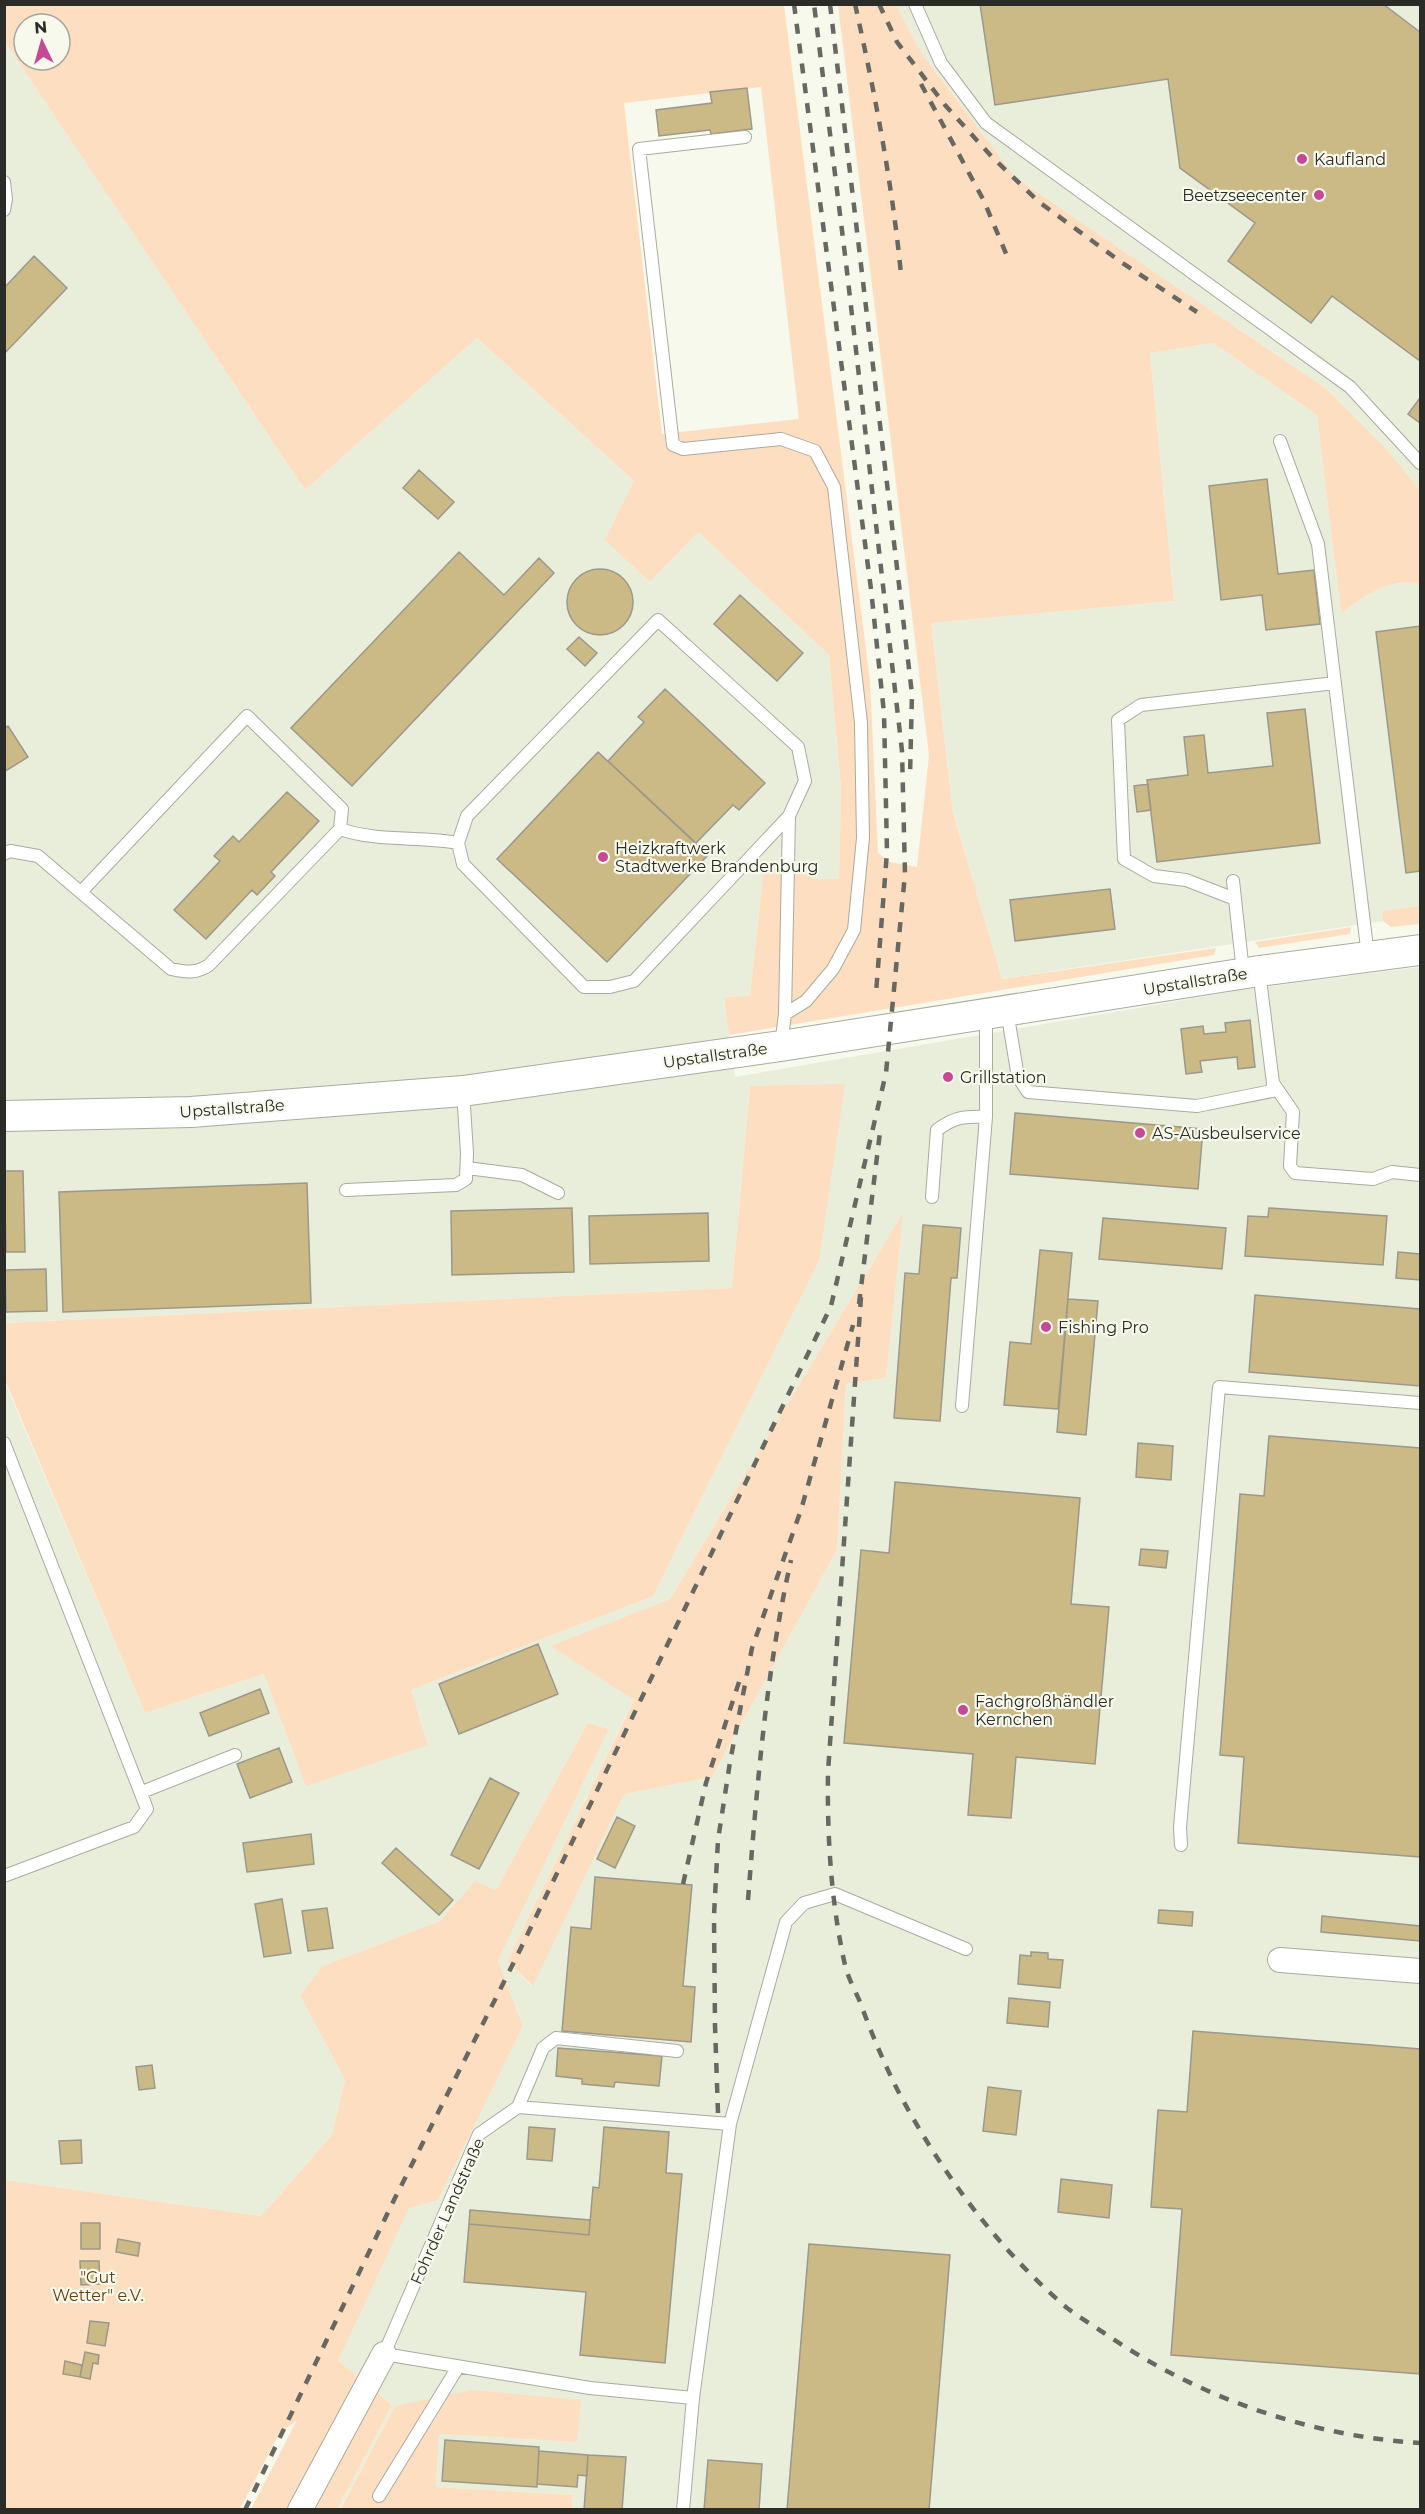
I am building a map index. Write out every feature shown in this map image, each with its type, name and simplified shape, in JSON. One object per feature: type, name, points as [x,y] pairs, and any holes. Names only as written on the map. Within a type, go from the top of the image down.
[{"type":"street","name":"Upstallstraße","points":[[4,1116],[191,1112],[463,1091],[781,1046],[1251,972],[1420,950]]},
{"type":"street","points":[[1280,1960],[1420,1971]]},
{"type":"street","name":"Fohrder Landstraße","points":[[300,2510],[384,2354]]},
{"type":"lane","points":[[915,4],[941,63],[986,123],[1350,387],[1420,463]]},
{"type":"lane","points":[[745,137],[639,149],[674,445],[683,449],[781,439],[815,451],[834,487],[861,723],[863,838],[854,930],[833,969],[806,1001],[785,1014]]},
{"type":"lane","points":[[4,182],[6,199],[4,210]]},
{"type":"lane","points":[[1280,441],[1318,544],[1368,957]]},
{"type":"lane","points":[[658,620],[798,747],[805,781],[789,816],[634,981],[610,987],[584,987],[463,864],[458,843],[466,816],[658,620]]},
{"type":"lane","points":[[1235,899],[1186,880],[1154,876],[1124,859],[1118,720],[1141,705],[1335,683]]},
{"type":"lane","points":[[4,854],[10,851],[38,856],[82,891],[171,969],[186,972],[201,971],[209,966],[340,830],[342,809],[247,716],[82,891]]},
{"type":"lane","points":[[781,1046],[785,1014],[789,816]]},
{"type":"lane","points":[[340,830],[358,836],[433,839],[458,843]]},
{"type":"lane","points":[[995,1013],[1018,1077],[1028,1092],[1197,1106],[1272,1092],[1273,1083],[1233,881]]},
{"type":"lane","points":[[962,1406],[986,1116],[986,1029],[995,1013]]},
{"type":"lane","points":[[1273,1083],[1293,1112],[1290,1166],[1295,1173],[1373,1179],[1392,1172],[1420,1175]]},
{"type":"lane","points":[[346,1190],[456,1185],[466,1179],[463,1091]]},
{"type":"lane","points":[[933,1197],[937,1130],[951,1120],[964,1116],[986,1116]]},
{"type":"lane","points":[[467,1168],[522,1175],[558,1193]]},
{"type":"lane","points":[[1181,1845],[1180,1827],[1219,1387],[1420,1402]]},
{"type":"lane","points":[[4,1443],[147,1809],[134,1827],[4,1876]]},
{"type":"lane","points":[[142,1792],[235,1755]]},
{"type":"lane","points":[[683,2510],[693,2398],[730,2124],[786,1922],[804,1903],[835,1894],[966,1949]]},
{"type":"lane","points":[[677,2051],[556,2038],[543,2048],[518,2107],[730,2124]]},
{"type":"lane","name":"Fohrder Landstraße","points":[[384,2354],[479,2134],[518,2107]]},
{"type":"lane","points":[[384,2354],[590,2388],[693,2398]]},
{"type":"lane","points":[[379,2496],[458,2367]]},
{"type":"shaded area","name":"Beetzseecenter","points":[[896,5],[1420,5],[1420,490],[1389,452],[1327,389],[1016,178],[922,54]]},
{"type":"shaded area","points":[[5,42],[12,52],[12,72],[25,72],[305,490],[477,338],[635,482],[606,540],[650,582],[698,532],[829,655],[841,788],[839,880],[813,879],[764,868],[750,995],[724,998],[735,1077],[1248,989],[1420,967],[1420,2509],[572,2509],[573,2495],[436,2487],[439,2434],[577,2442],[395,2406],[340,2509],[337,2509],[392,2405],[337,2361],[409,2207],[438,2200],[523,2026],[498,1961],[609,1729],[588,1723],[496,1890],[475,1882],[440,1921],[323,1966],[300,1995],[345,2080],[332,2135],[261,2216],[5,2180],[4,1380],[145,1713],[264,1674],[428,1745],[411,1690],[653,1596],[819,1261],[750,1086],[732,1288],[5,1323]],"holes":[[[902,1215],[886,1378],[846,1384],[837,1550],[712,1777],[624,1794],[532,1986],[507,1962],[634,1699],[552,1646],[670,1599]]]},
{"type":"shaded area","points":[[1213,343],[1317,415],[1341,612],[1384,585],[1412,582],[1420,584],[1420,906],[1382,911],[1383,921],[1002,979],[953,813],[931,623],[1174,601],[1150,353]]},
{"type":"green space","points":[[4,5],[784,5],[870,681],[878,853],[890,862],[917,867],[929,755],[838,5],[896,5],[922,54],[1016,178],[1327,389],[1389,452],[1420,490],[1420,584],[1398,583],[1378,589],[1341,613],[1317,415],[1213,343],[1150,353],[1174,601],[931,623],[953,813],[1002,979],[1216,948],[1214,955],[729,1035],[724,998],[750,995],[764,868],[805,871],[813,879],[839,879],[841,788],[829,655],[698,532],[650,582],[605,540],[634,481],[477,338],[305,490],[25,72],[72,72],[72,12],[12,12],[12,52],[5,42]],"holes":[[[761,87],[799,419],[662,434],[624,103]]]},
{"type":"green space","points":[[1420,906],[1420,924],[1391,927],[1383,921],[1382,911]]},
{"type":"green space","points":[[1351,927],[1350,934],[1259,948],[1255,942]]},
{"type":"green space","points":[[845,1084],[819,1261],[653,1596],[411,1690],[428,1745],[306,1786],[264,1674],[145,1713],[5,1380],[5,1323],[732,1288],[750,1086]]},
{"type":"green space","points":[[903,1213],[886,1378],[846,1384],[837,1550],[712,1777],[624,1794],[533,1986],[507,1962],[634,1700],[551,1646],[670,1599]]},
{"type":"green space","name":"\"Gut Wetter\" e.V.","points":[[588,1723],[609,1729],[498,1961],[523,2026],[438,2200],[409,2208],[338,2361],[392,2405],[337,2509],[251,2509],[297,2420],[279,2434],[240,2509],[5,2510],[5,2180],[261,2216],[332,2135],[345,2080],[300,1995],[323,1966],[440,1921],[475,1881],[496,1890]]},
{"type":"green space","points":[[471,2390],[581,2400],[577,2442],[439,2434],[436,2487],[573,2495],[572,2509],[340,2510],[395,2406]]},
{"type":"building","name":"Beetzseecenter","points":[[980,4],[1383,4],[1420,32],[1420,361],[1332,296],[1311,323],[1228,261],[1255,223],[1180,168],[1168,79],[995,105]]},
{"type":"building","points":[[747,88],[752,129],[711,134],[710,130],[659,136],[656,110],[712,103],[710,92]]},
{"type":"building","points":[[34,256],[67,288],[4,354],[4,288]]},
{"type":"building","points":[[1420,398],[1420,423],[1408,414]]},
{"type":"building","points":[[419,470],[454,502],[438,519],[403,488]]},
{"type":"building","points":[[1267,479],[1278,574],[1314,570],[1320,624],[1266,630],[1262,595],[1221,600],[1209,486]]},
{"type":"building","points":[[459,552],[504,595],[539,558],[554,573],[352,786],[291,728]]},
{"type":"building","points":[[600,569],[613,572],[623,579],[630,589],[633,602],[630,615],[623,625],[613,632],[600,635],[587,632],[577,625],[570,615],[567,602],[570,589],[577,579],[587,572]]},
{"type":"building","points":[[740,595],[803,653],[777,681],[714,624]]},
{"type":"building","points":[[1420,626],[1420,871],[1406,873],[1376,632]]},
{"type":"building","points":[[579,637],[597,653],[585,666],[567,649]]},
{"type":"building","points":[[665,689],[765,783],[739,810],[733,805],[696,843],[608,761],[644,722],[638,717]]},
{"type":"building","points":[[1305,709],[1320,843],[1157,862],[1147,780],[1188,775],[1184,737],[1204,735],[1208,773],[1273,766],[1267,713]]},
{"type":"building","points":[[8,726],[28,757],[4,772],[4,728]]},
{"type":"building","name":"Heizkraftwerk Stadtwerke Brandenburg","points":[[598,752],[708,855],[607,962],[497,859]]},
{"type":"building","points":[[1148,784],[1151,810],[1137,812],[1134,786]]},
{"type":"building","points":[[287,792],[319,821],[271,872],[275,876],[257,895],[252,890],[206,939],[174,910],[220,861],[214,856],[233,836],[239,842]]},
{"type":"building","points":[[1110,889],[1115,929],[1015,941],[1010,900]]},
{"type":"building","points":[[1250,1020],[1255,1067],[1238,1069],[1237,1057],[1200,1061],[1202,1072],[1186,1074],[1181,1029],[1203,1026],[1204,1034],[1226,1032],[1225,1023]]},
{"type":"building","points":[[1015,1113],[1203,1129],[1198,1189],[1010,1174]]},
{"type":"building","points":[[4,1171],[23,1171],[25,1252],[6,1252]]},
{"type":"building","points":[[307,1183],[311,1303],[63,1312],[59,1192]]},
{"type":"building","points":[[572,1208],[574,1272],[452,1275],[451,1211]]},
{"type":"building","points":[[1269,1208],[1387,1216],[1383,1265],[1245,1256],[1248,1216],[1268,1217]]},
{"type":"building","points":[[708,1213],[709,1261],[590,1264],[589,1216]]},
{"type":"building","points":[[1103,1218],[1226,1228],[1222,1269],[1099,1259]]},
{"type":"building","points":[[923,1225],[961,1228],[957,1278],[951,1278],[940,1421],[894,1418],[905,1273],[919,1274]]},
{"type":"building","points":[[1040,1250],[1072,1253],[1058,1409],[1004,1405],[1010,1342],[1031,1344]]},
{"type":"building","points":[[1398,1252],[1420,1254],[1420,1280],[1396,1278]]},
{"type":"building","points":[[46,1269],[47,1311],[6,1312],[5,1270]]},
{"type":"building","points":[[1255,1295],[1420,1309],[1420,1386],[1249,1372]]},
{"type":"building","points":[[1068,1299],[1098,1301],[1086,1435],[1057,1432]]},
{"type":"building","points":[[1269,1436],[1420,1448],[1420,1857],[1238,1843],[1244,1757],[1220,1755],[1240,1494],[1264,1496]]},
{"type":"building","points":[[1138,1443],[1173,1446],[1171,1480],[1136,1477]]},
{"type":"building","points":[[895,1482],[1080,1498],[1071,1604],[1109,1607],[1095,1764],[1016,1757],[1011,1818],[968,1815],[973,1754],[844,1743],[861,1550],[889,1553]]},
{"type":"building","points":[[1141,1549],[1168,1551],[1166,1568],[1139,1565]]},
{"type":"building","points":[[538,1644],[558,1694],[459,1734],[439,1684]]},
{"type":"building","points":[[260,1689],[269,1713],[209,1736],[200,1713]]},
{"type":"building","points":[[279,1748],[292,1782],[250,1798],[237,1764]]},
{"type":"building","points":[[490,1778],[519,1793],[479,1869],[451,1855]]},
{"type":"building","points":[[617,1817],[635,1826],[615,1868],[597,1859]]},
{"type":"building","points":[[311,1834],[314,1864],[247,1872],[243,1843]]},
{"type":"building","points":[[396,1848],[453,1900],[439,1915],[382,1863]]},
{"type":"building","points":[[595,1877],[692,1885],[683,1986],[695,1987],[691,2042],[562,2031],[571,1927],[591,1929]]},
{"type":"building","points":[[282,1899],[291,1953],[264,1957],[255,1904]]},
{"type":"building","points":[[327,1908],[333,1948],[308,1951],[302,1911]]},
{"type":"building","points":[[1159,1910],[1193,1912],[1192,1926],[1158,1923]]},
{"type":"building","points":[[1322,1916],[1420,1926],[1420,1941],[1321,1932]]},
{"type":"building","points":[[1031,1952],[1048,1953],[1048,1959],[1063,1960],[1060,1988],[1018,1984],[1020,1955],[1031,1956]]},
{"type":"building","points":[[1009,1998],[1050,2002],[1048,2027],[1007,2023]]},
{"type":"building","points":[[1193,2031],[1420,2049],[1420,2374],[1171,2355],[1182,2209],[1151,2207],[1158,2110],[1187,2112]]},
{"type":"building","points":[[558,2048],[662,2056],[659,2086],[615,2082],[614,2087],[582,2084],[582,2079],[556,2076]]},
{"type":"building","points":[[152,2065],[155,2088],[139,2090],[136,2067]]},
{"type":"building","points":[[988,2087],[1021,2091],[1016,2135],[983,2131]]},
{"type":"building","points":[[529,2127],[555,2129],[552,2161],[527,2159]]},
{"type":"building","points":[[604,2127],[669,2132],[666,2173],[682,2174],[665,2363],[580,2355],[586,2292],[464,2282],[469,2224],[589,2235],[593,2187],[599,2188]]},
{"type":"building","points":[[81,2140],[82,2163],[61,2164],[59,2141]]},
{"type":"building","points":[[1061,2179],[1112,2185],[1109,2218],[1058,2212]]},
{"type":"building","points":[[470,2210],[590,2220],[589,2235],[469,2224]]},
{"type":"building","points":[[81,2223],[100,2223],[100,2249],[81,2249]]},
{"type":"building","points":[[118,2239],[140,2243],[138,2256],[116,2252]]},
{"type":"building","points":[[809,2244],[950,2255],[929,2510],[787,2510]]},
{"type":"building","points":[[80,2261],[99,2261],[100,2284],[81,2285]]},
{"type":"building","points":[[90,2321],[109,2323],[105,2346],[87,2343]]},
{"type":"building","points":[[85,2352],[99,2355],[98,2364],[93,2363],[90,2379],[80,2377]]},
{"type":"building","points":[[65,2361],[82,2365],[80,2377],[63,2374]]},
{"type":"building","points":[[445,2440],[539,2447],[537,2487],[442,2481]]},
{"type":"building","points":[[539,2451],[588,2455],[587,2476],[578,2475],[577,2487],[537,2484]]},
{"type":"building","points":[[588,2455],[626,2457],[622,2510],[584,2510]]},
{"type":"building","points":[[708,2460],[762,2464],[759,2510],[704,2510]]},
{"type":"railway","points":[[794,4],[871,589],[884,713],[887,852],[876,993]]},
{"type":"railway","points":[[245,2510],[394,2200],[517,1956],[831,1306],[886,1073],[905,874],[902,751],[814,4]]},
{"type":"railway","points":[[830,4],[912,694],[910,776]]},
{"type":"railway","points":[[855,4],[882,138],[901,274]]},
{"type":"railway","points":[[879,4],[897,42],[945,105],[992,157],[1039,202],[1121,262],[1197,312]]},
{"type":"railway","points":[[921,84],[984,201],[1007,256]]},
{"type":"railway","points":[[859,1304],[880,1132]]},
{"type":"railway","points":[[861,1297],[828,1772],[828,1820],[833,1894],[845,1965],[892,2078],[932,2149],[972,2207],[1041,2285],[1076,2315],[1140,2356],[1177,2376],[1255,2409],[1336,2432],[1420,2443]]},
{"type":"railway","points":[[718,2113],[714,1915],[718,1840],[730,1762],[752,1648],[801,1510],[853,1325]]},
{"type":"railway","points":[[748,1900],[769,1687],[791,1560]]},
{"type":"railway","points":[[683,1884],[706,1783],[740,1679]]},
{"type":"place","name":"Kaufland","points":[[1302,159]]},
{"type":"place","name":"Beetzseecenter","points":[[1319,195]]},
{"type":"place","name":"Heizkraftwerk Stadtwerke Brandenburg","points":[[603,857]]},
{"type":"place","name":"Grillstation","points":[[948,1077]]},
{"type":"place","name":"AS-Ausbeulservice","points":[[1140,1133]]},
{"type":"place","name":"Fishing Pro","points":[[1046,1327]]},
{"type":"place","name":"Fachgroßhändler Kernchen","points":[[963,1710]]}]
